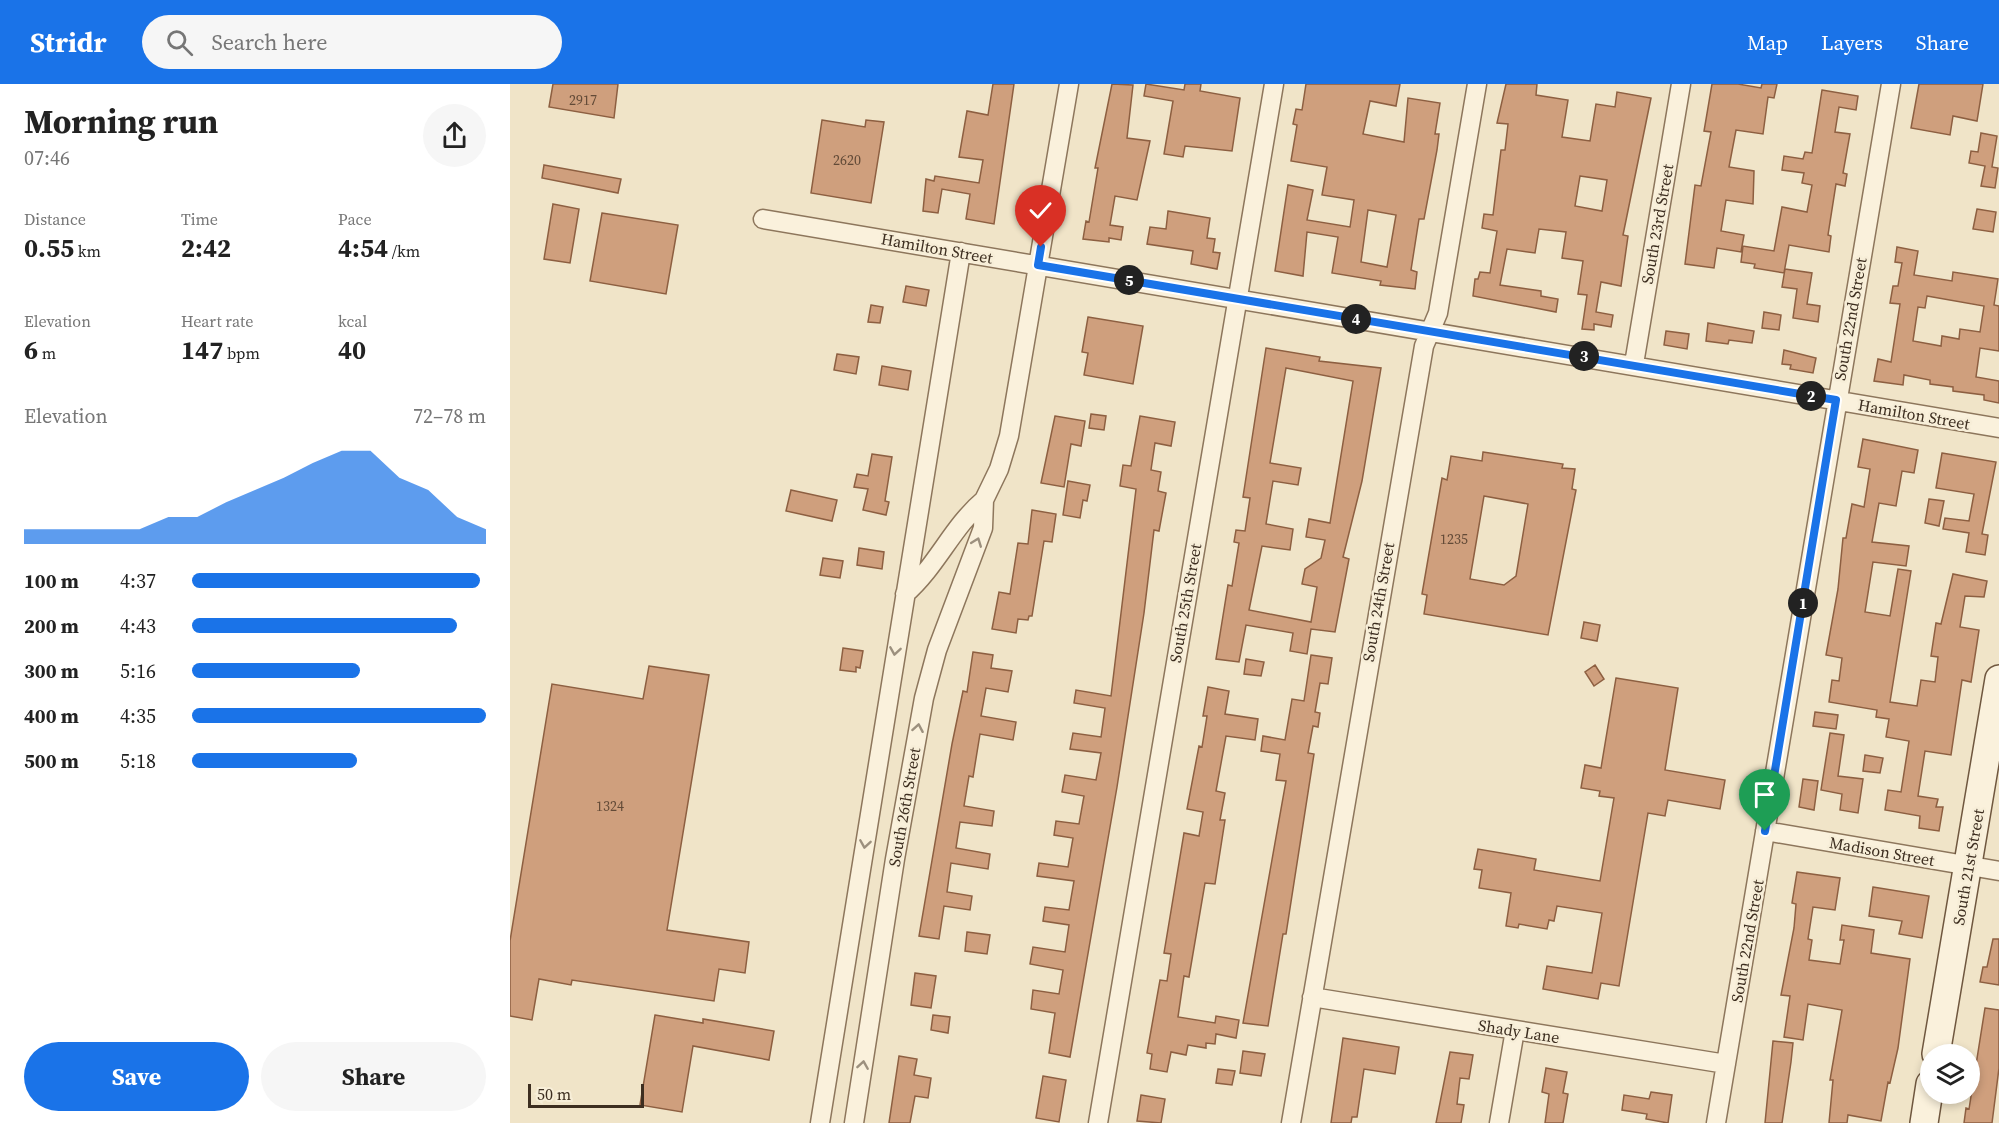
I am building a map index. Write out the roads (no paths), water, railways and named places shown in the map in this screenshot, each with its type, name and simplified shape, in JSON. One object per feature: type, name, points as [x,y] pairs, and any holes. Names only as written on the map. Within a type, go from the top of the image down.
[{"type":"street","name":"South 26th Street","points":[[905,594],[923,578],[966,516],[984,500],[999,470],[1009,436],[1069,84]]},
{"type":"street","name":"South 25th Street","points":[[1098,1123],[1274,84]]},
{"type":"street","name":"South 24th Street","points":[[1291,1123],[1424,346],[1438,314],[1477,84]]},
{"type":"street","name":"South 23rd Street","points":[[1634,364],[1681,84]]},
{"type":"street","name":"South 22nd Street","points":[[1716,1123],[1891,84]]},
{"type":"street","name":"Hamilton Street","points":[[763,219],[1634,364],[1999,428]]},
{"type":"street","name":"South 26th Street","points":[[820,1123],[961,252]]},
{"type":"street","name":"South 26th Street","points":[[854,1123],[924,698],[937,650],[983,528],[984,500]]},
{"type":"street","name":"South 21st Street","points":[[1938,1044],[1999,678]]},
{"type":"street","name":"Madison Street","points":[[1765,831],[1999,871]]},
{"type":"street","name":"Shady Lane","points":[[1312,997],[1726,1064]]},
{"type":"street","points":[[1499,1123],[1515,1030]]},
{"type":"street","points":[[1924,1123],[1927,1104]]}]
